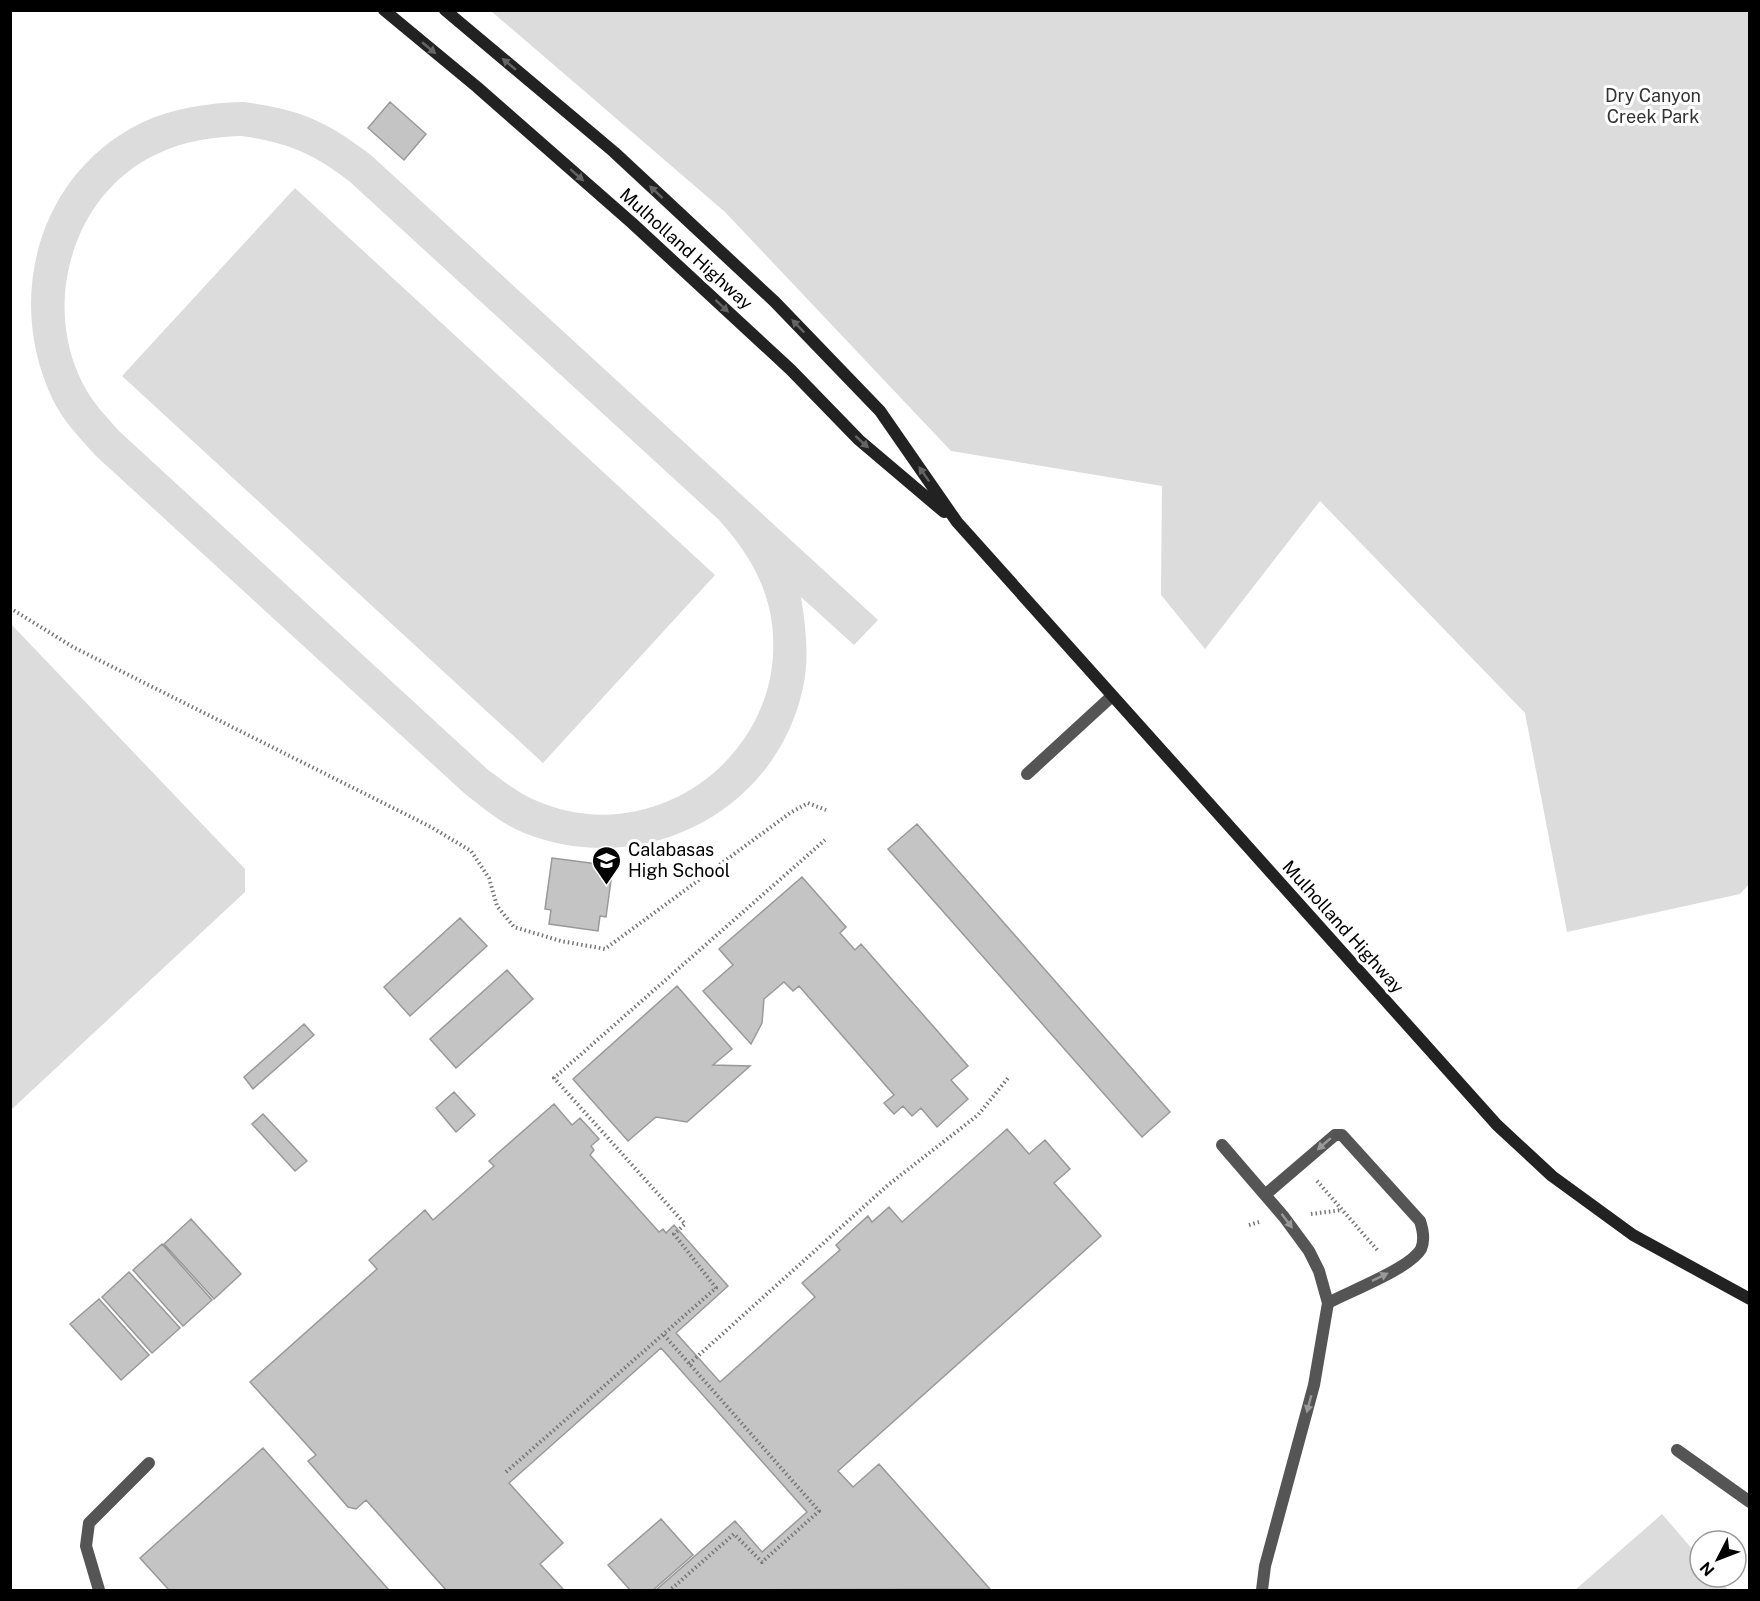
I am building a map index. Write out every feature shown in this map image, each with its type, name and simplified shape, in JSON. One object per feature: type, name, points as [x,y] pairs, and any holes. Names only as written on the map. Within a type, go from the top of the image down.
[{"type":"main road","name":"Mulholland Highway","points":[[384,10],[477,87],[624,216],[791,370],[859,440],[957,522]]},
{"type":"main road","name":"Mulholland Highway","points":[[445,10],[614,152],[775,302],[880,411],[957,522],[1111,697],[1497,1125],[1552,1176],[1633,1235],[1749,1299]]},
{"type":"lane","points":[[1027,774],[1111,697]]},
{"type":"lane","points":[[1265,1195],[1335,1135],[1342,1135],[1420,1221],[1424,1234],[1420,1249],[1409,1262],[1328,1303]]},
{"type":"lane","points":[[1222,1145],[1309,1251],[1319,1270],[1328,1303],[1314,1385],[1264,1566],[1262,1590]]},
{"type":"lane","points":[[1677,1450],[1749,1502]]},
{"type":"lane","points":[[99,1590],[86,1546],[89,1523],[149,1463]]},
{"type":"path","points":[[10,608],[72,647],[431,827],[471,851],[489,878],[497,906],[514,927],[561,941],[605,949],[790,813],[808,803],[825,810]]},
{"type":"path","points":[[506,1472],[716,1288],[674,1234],[685,1224],[554,1078],[825,840]]},
{"type":"path","points":[[689,1364],[888,1185],[978,1114],[1008,1078]]},
{"type":"path","points":[[1316,1180],[1394,1270]]},
{"type":"path","points":[[664,1335],[819,1511],[762,1562],[734,1534],[670,1590]]},
{"type":"green space","name":"Dry Canyon Creek Park","points":[[491,11],[1749,11],[1749,884],[1740,894],[1567,932],[1525,713],[1320,501],[1205,649],[1161,595],[1162,486],[951,451],[725,212]]},
{"type":"green space","points":[[243,102],[280,108],[312,118],[341,134],[372,156],[878,620],[854,645],[801,597],[807,656],[802,692],[786,735],[763,772],[732,803],[696,826],[655,841],[612,848],[568,845],[524,833],[508,825],[464,793],[96,456],[66,421],[52,398],[38,360],[32,320],[32,280],[40,242],[55,206],[77,173],[106,145],[141,123],[178,110]],"holes":[[[241,136],[298,150],[323,163],[349,181],[719,520],[738,543],[754,568],[769,609],[772,624],[771,671],[759,713],[736,750],[705,780],[667,801],[626,813],[582,813],[537,801],[517,791],[487,769],[119,431],[91,397],[83,384],[71,352],[65,319],[66,286],[73,253],[86,223],[104,195],[128,172],[157,154],[188,143]]]},
{"type":"green space","points":[[295,188],[715,575],[543,763],[122,376]]},
{"type":"green space","points":[[11,624],[245,869],[245,892],[11,1110]]},
{"type":"green space","points":[[1662,1514],[1688,1544],[1688,1589],[1728,1590],[1575,1590]]},
{"type":"building","points":[[390,102],[426,134],[404,160],[368,128]]},
{"type":"building","points":[[917,824],[1170,1112],[1142,1137],[888,849]]},
{"type":"building","points":[[552,858],[613,866],[606,917],[600,916],[598,931],[549,924],[551,910],[545,909]]},
{"type":"building","points":[[802,877],[846,927],[840,933],[855,950],[861,944],[968,1066],[951,1080],[968,1099],[937,1127],[921,1108],[912,1116],[903,1106],[894,1114],[884,1103],[894,1095],[799,986],[793,991],[784,982],[764,999],[762,1023],[751,1044],[703,991],[733,965],[719,949]]},
{"type":"building","points":[[460,918],[487,946],[410,1016],[384,987]]},
{"type":"building","points":[[507,970],[533,999],[456,1068],[430,1039]]},
{"type":"building","points":[[677,986],[732,1049],[713,1065],[750,1066],[687,1122],[656,1117],[628,1141],[573,1079]]},
{"type":"building","points":[[304,1024],[314,1035],[253,1089],[244,1077]]},
{"type":"building","points":[[454,1092],[475,1115],[456,1132],[436,1108]]},
{"type":"building","points":[[554,1104],[572,1125],[580,1118],[599,1139],[591,1146],[594,1150],[590,1155],[659,1232],[663,1229],[666,1233],[674,1225],[728,1286],[676,1333],[720,1382],[815,1297],[802,1283],[840,1250],[836,1245],[868,1216],[872,1222],[889,1207],[902,1222],[1007,1129],[1029,1154],[1045,1140],[1070,1169],[1054,1183],[1101,1236],[838,1471],[853,1487],[879,1464],[990,1589],[656,1590],[735,1521],[762,1552],[807,1512],[661,1348],[509,1483],[563,1543],[540,1564],[563,1589],[446,1590],[366,1500],[356,1509],[348,1507],[308,1461],[316,1455],[250,1382],[377,1269],[369,1260],[425,1210],[433,1220],[494,1166],[489,1161]]},
{"type":"building","points":[[263,1114],[307,1161],[295,1171],[252,1124]]},
{"type":"building","points":[[191,1219],[241,1274],[214,1299],[164,1244]]},
{"type":"building","points":[[162,1244],[212,1300],[183,1326],[133,1270]]},
{"type":"building","points":[[129,1272],[180,1328],[152,1353],[102,1297]]},
{"type":"building","points":[[99,1299],[149,1355],[121,1380],[70,1324]]},
{"type":"building","points":[[263,1448],[389,1590],[169,1590],[140,1558]]},
{"type":"building","points":[[661,1519],[693,1555],[653,1590],[630,1590],[608,1565]]},
{"type":"place","name":"Calabasas High School","points":[[607,886]]}]
